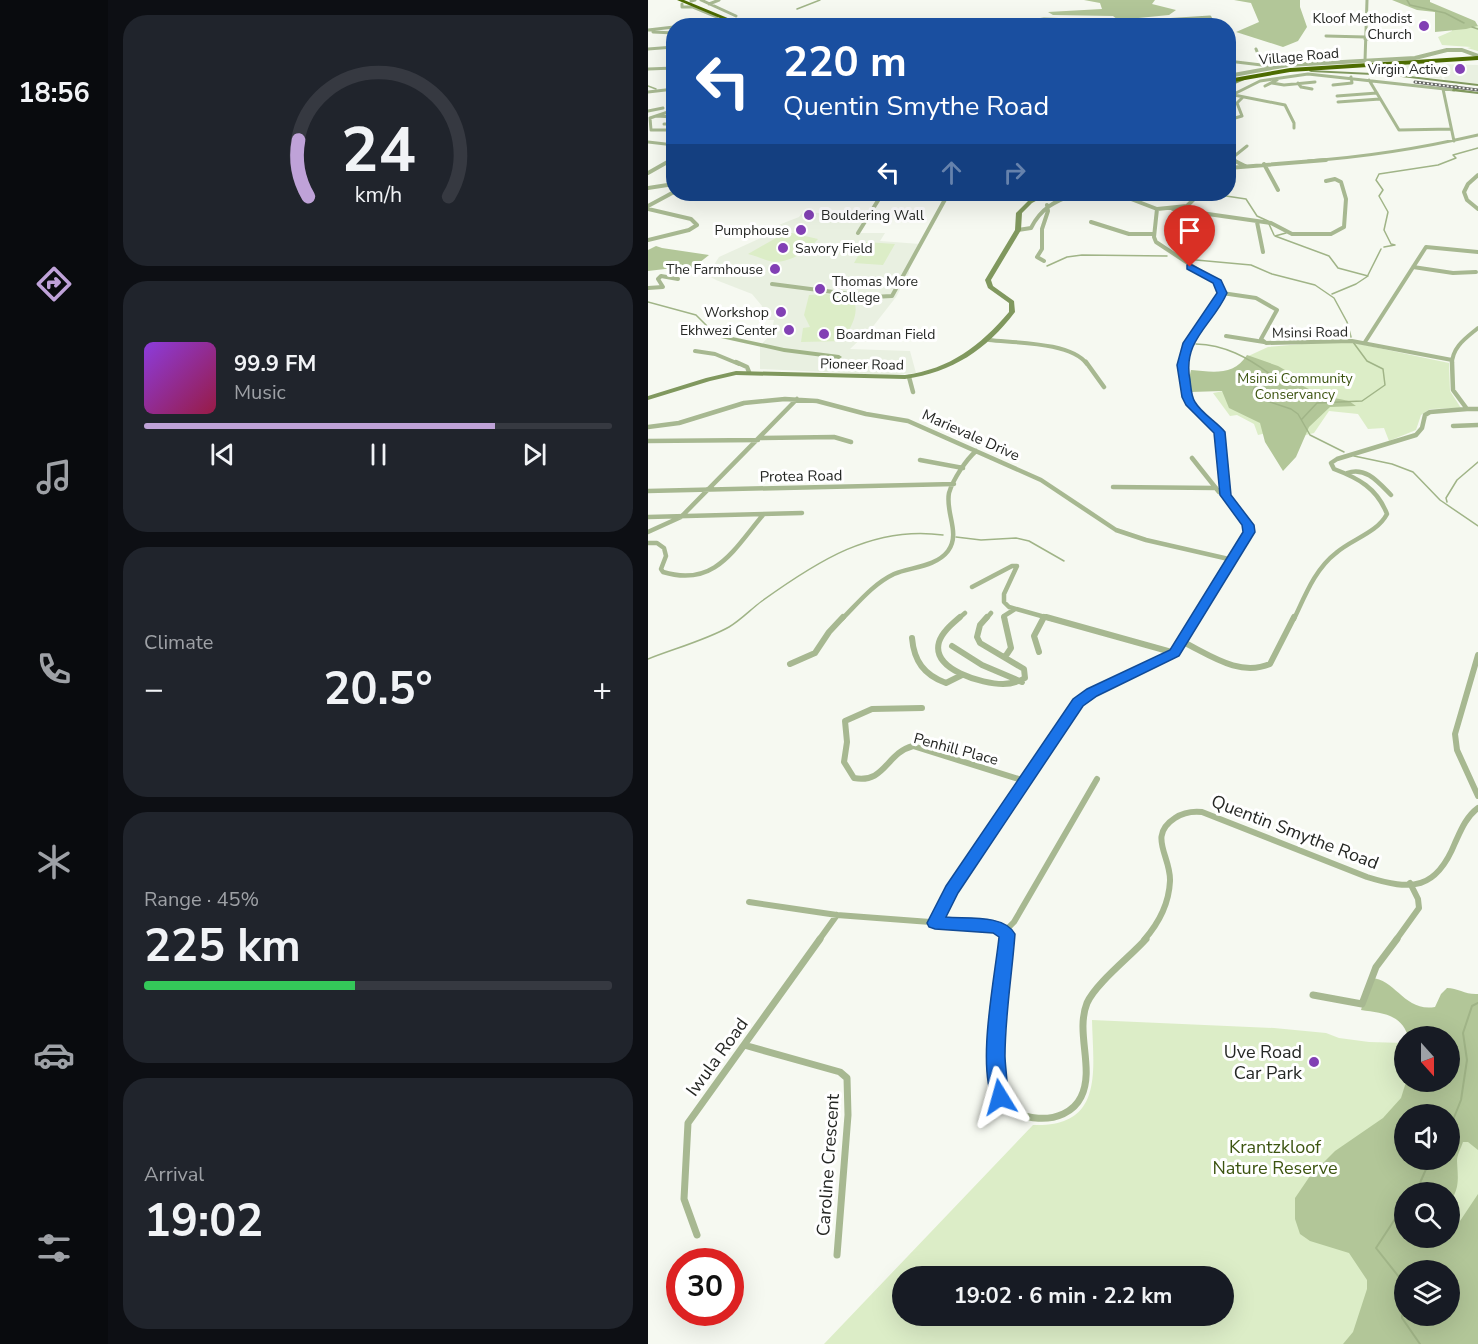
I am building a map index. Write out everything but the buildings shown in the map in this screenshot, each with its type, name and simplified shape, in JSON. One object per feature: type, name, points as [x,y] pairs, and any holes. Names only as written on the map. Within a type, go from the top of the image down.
[{"type":"highway","points":[[691,1],[728,18]]},
{"type":"highway","points":[[681,2],[691,1],[734,18]]},
{"type":"highway","points":[[1400,61],[1473,54]]},
{"type":"highway","points":[[1236,77],[1278,69],[1473,54]]},
{"type":"highway","points":[[1236,78],[1280,71],[1382,64],[1473,54]]},
{"type":"highway","points":[[1382,64],[1478,64]]},
{"type":"main road","points":[[1236,83],[1283,73],[1340,71],[1381,74],[1478,93]]},
{"type":"main road","points":[[1391,76],[1478,86]]},
{"type":"main road","points":[[1456,87],[1478,86]]},
{"type":"main road","name":"Pioneer Road","points":[[648,398],[717,376],[749,372],[909,377],[937,370],[979,348],[989,340],[1014,308],[1009,300],[990,287],[988,280],[1019,230],[1019,213],[1032,201]]},
{"type":"street","points":[[701,0],[736,16]]},
{"type":"street","points":[[709,4],[719,0]]},
{"type":"street","points":[[1365,61],[1367,0]]},
{"type":"street","points":[[681,2],[719,18]]},
{"type":"street","points":[[1167,18],[1210,17]]},
{"type":"street","points":[[648,31],[666,28]]},
{"type":"street","points":[[648,31],[666,32]]},
{"type":"street","points":[[1326,36],[1391,39],[1396,36]]},
{"type":"street","points":[[648,49],[666,47]]},
{"type":"street","points":[[1256,49],[1262,64]]},
{"type":"street","name":"Village Road","points":[[1236,77],[1278,67],[1415,58],[1447,50],[1473,54]]},
{"type":"street","points":[[1236,62],[1278,67]]},
{"type":"street","points":[[648,69],[666,68]]},
{"type":"street","points":[[1236,94],[1265,80],[1308,74],[1443,89],[1456,87]]},
{"type":"street","points":[[1265,86],[1291,78],[1319,77]]},
{"type":"street","points":[[1330,78],[1351,78]]},
{"type":"street","points":[[1334,85],[1352,83],[1351,78]]},
{"type":"street","points":[[1265,80],[1280,85],[1315,82]]},
{"type":"street","points":[[1369,80],[1398,130],[1404,132],[1451,129]]},
{"type":"street","points":[[1298,83],[1301,87],[1312,89]]},
{"type":"street","points":[[648,92],[666,89]]},
{"type":"street","points":[[1443,89],[1454,141]]},
{"type":"street","points":[[1337,96],[1377,93]]},
{"type":"street","points":[[1236,95],[1285,105],[1294,123],[1294,128]]},
{"type":"street","points":[[1236,118],[1242,116],[1238,100],[1245,97]]},
{"type":"street","points":[[1338,102],[1380,99]]},
{"type":"street","points":[[648,111],[663,108]]},
{"type":"street","points":[[666,112],[651,117],[649,131],[666,130]]},
{"type":"street","points":[[1236,167],[1361,157],[1478,135]]},
{"type":"street","points":[[648,142],[666,144]]},
{"type":"street","points":[[1236,153],[1247,146]]},
{"type":"street","points":[[1236,161],[1245,166]]},
{"type":"street","points":[[648,174],[666,163]]},
{"type":"street","points":[[1264,164],[1278,190]]},
{"type":"street","points":[[1478,175],[1466,184],[1464,193],[1468,201],[1478,209]]},
{"type":"street","points":[[1136,201],[1157,209],[1173,209],[1273,224],[1284,232],[1292,234],[1326,234],[1338,231],[1344,226],[1346,199],[1343,187],[1337,180],[1326,182]]},
{"type":"street","points":[[648,188],[666,185]]},
{"type":"street","points":[[648,207],[666,197]]},
{"type":"street","points":[[858,233],[878,201]]},
{"type":"street","points":[[772,284],[872,297],[884,298],[893,295],[944,201]]},
{"type":"street","points":[[1019,230],[1030,228],[1038,213],[1047,205],[1057,201]]},
{"type":"street","points":[[1173,209],[1191,205],[1194,201]]},
{"type":"street","points":[[1044,261],[1037,257],[1042,249],[1042,229],[1048,211],[1047,205]]},
{"type":"street","points":[[648,207],[691,219],[697,225],[689,230],[648,240]]},
{"type":"street","points":[[1157,209],[1154,240],[1190,267],[1217,282],[1222,293],[1218,302],[1189,340],[1182,367],[1190,402],[1221,434],[1226,495]]},
{"type":"street","points":[[1091,222],[1129,234],[1154,234]]},
{"type":"street","points":[[1257,222],[1263,252]]},
{"type":"street","points":[[1365,342],[1428,246],[1478,252]]},
{"type":"street","points":[[1413,267],[1463,274],[1476,272]]},
{"type":"street","points":[[648,288],[663,287],[658,279],[661,275],[678,279]]},
{"type":"street","name":"Msinsi Road","points":[[1222,293],[1256,298],[1277,310],[1261,339],[1264,342],[1278,345],[1339,340],[1365,342],[1452,360]]},
{"type":"street","points":[[1467,409],[1454,392],[1452,360],[1454,350],[1478,328]]},
{"type":"street","points":[[1226,336],[1264,342]]},
{"type":"street","points":[[989,340],[1059,348],[1081,356],[1104,387]]},
{"type":"street","points":[[695,351],[712,351],[729,362],[747,367],[749,372]]},
{"type":"street","points":[[909,377],[913,392]]},
{"type":"street","name":"Marievale Drive","points":[[648,427],[679,423],[744,403],[788,399],[795,402],[817,401],[917,423],[1041,480],[1116,530],[1146,540],[1233,561]]},
{"type":"street","points":[[648,532],[681,517],[795,402]]},
{"type":"street","points":[[1183,642],[1244,669],[1257,670],[1270,664],[1319,570],[1330,557],[1382,524],[1385,518],[1386,511],[1377,497],[1360,480],[1334,469],[1331,463],[1336,459],[1416,435],[1422,428],[1425,415],[1430,412],[1478,409]]},
{"type":"street","points":[[1453,426],[1478,425]]},
{"type":"street","points":[[648,441],[834,437],[851,442]]},
{"type":"street","points":[[970,448],[971,455]]},
{"type":"street","points":[[790,664],[815,653],[829,632],[875,585],[894,574],[937,560],[946,552],[954,539],[948,498],[963,468],[976,451]]},
{"type":"street","points":[[935,923],[952,890],[1081,699],[1175,653],[1248,537],[1249,529],[1226,495],[1216,488],[1192,458]]},
{"type":"street","points":[[920,460],[963,468]]},
{"type":"street","points":[[1347,473],[1362,471],[1391,495]]},
{"type":"street","name":"Protea Road","points":[[648,490],[954,484]]},
{"type":"street","points":[[1113,487],[1216,488]]},
{"type":"street","points":[[648,517],[802,513]]},
{"type":"street","points":[[648,543],[657,543],[664,548],[666,556],[661,569],[663,572],[678,574],[711,571],[763,515]]},
{"type":"street","points":[[972,587],[1017,566],[1003,599],[1005,605],[1175,653]]},
{"type":"street","points":[[1005,657],[1011,648],[1004,616],[1015,609]]},
{"type":"street","points":[[966,613],[951,626],[938,646],[943,660],[962,675],[1002,686],[1014,685],[1022,682],[1026,675],[1024,669],[978,640],[977,630],[992,613]]},
{"type":"street","points":[[1039,652],[1034,636],[1044,617]]},
{"type":"street","points":[[912,638],[914,658],[923,670],[946,683],[962,675]]},
{"type":"street","points":[[952,646],[982,665],[1022,682]]},
{"type":"street","points":[[1478,655],[1455,734],[1456,750],[1478,796]]},
{"type":"street","name":"Penhill Place","points":[[922,708],[873,708],[857,713],[845,721],[847,742],[844,762],[854,778],[865,780],[875,778],[900,749],[913,746],[1025,781]]},
{"type":"street","points":[[749,902],[837,915],[997,927],[1005,932],[1014,922],[1097,779]]},
{"type":"street","name":"Quentin Smythe Road","points":[[1005,932],[1008,939],[996,1048],[997,1089],[1002,1100],[1015,1112],[1029,1117],[1045,1118],[1067,1111],[1077,1103],[1083,1092],[1085,1078],[1084,1016],[1091,994],[1152,930],[1164,908],[1170,873],[1160,836],[1165,826],[1174,818],[1189,812],[1202,812],[1371,879],[1410,883],[1428,880],[1438,873],[1470,815],[1478,808]]},
{"type":"street","points":[[1313,995],[1362,1004],[1376,968],[1419,908],[1418,899],[1410,883]]},
{"type":"street","name":"Iwula Road","points":[[697,1235],[684,1199],[687,1126],[837,915]]},
{"type":"street","name":"Caroline Crescent","points":[[744,1045],[840,1072],[848,1078],[848,1115],[837,1255]]},
{"type":"shaded area","points":[[1405,64],[1439,64],[1442,79],[1402,74]]},
{"type":"shaded area","points":[[1441,64],[1478,65],[1478,84],[1445,81]]},
{"type":"shaded area","name":"Thomas More College","points":[[803,212],[866,216],[856,233],[885,233],[880,241],[920,244],[908,266],[909,273],[896,297],[871,329],[850,349],[910,351],[916,373],[887,375],[760,369],[760,346],[771,334],[774,320],[759,320],[762,306],[752,294],[716,280],[709,276],[706,270],[714,265],[719,257],[765,236],[771,228],[799,217]]},
{"type":"green space","points":[[1084,0],[1155,0],[1152,4],[1176,10],[1169,15],[1138,18],[1053,15],[1048,12],[1102,9],[1100,3]]},
{"type":"green space","points":[[1234,0],[1300,0],[1307,27],[1298,41],[1283,47],[1236,32],[1259,22],[1251,3]]},
{"type":"green space","points":[[1392,0],[1430,0],[1430,2],[1475,21],[1478,26],[1435,32],[1435,12],[1417,10]]},
{"type":"green space","points":[[1478,26],[1478,51],[1467,48],[1471,47],[1442,45],[1438,37],[1452,29]]},
{"type":"green space","name":"Savory Field","points":[[792,233],[818,239],[795,257],[780,262],[748,254],[783,234]]},
{"type":"green space","points":[[866,242],[895,244],[883,265],[854,263]]},
{"type":"green space","points":[[656,246],[709,255],[699,263],[697,271],[685,273],[682,267],[648,271],[648,250]]},
{"type":"green space","points":[[826,294],[852,298],[855,303],[854,320],[844,341],[801,342],[803,328],[810,327],[804,315],[809,295]]},
{"type":"green space","name":"Msinsi Community Conservancy","points":[[1336,341],[1449,363],[1450,391],[1461,408],[1430,409],[1421,415],[1416,430],[1389,441],[1384,428],[1368,429],[1358,414],[1329,411],[1314,433],[1302,436],[1293,427],[1258,435],[1254,424],[1237,415],[1230,416],[1213,393],[1240,388],[1244,358],[1268,347]]},
{"type":"green space","points":[[1247,355],[1278,366],[1285,370],[1290,379],[1320,395],[1349,401],[1356,406],[1330,407],[1309,427],[1296,457],[1283,471],[1265,442],[1260,423],[1229,408],[1222,391],[1191,392],[1189,379],[1191,370],[1215,372],[1229,370],[1242,362]]},
{"type":"green space","points":[[1371,978],[1387,984],[1415,1005],[1424,1007],[1435,1007],[1441,994],[1447,988],[1478,994],[1478,1150],[1468,1142],[1463,1142],[1460,1150],[1460,1104],[1396,1104],[1403,1092],[1460,1092],[1460,1026],[1403,1026],[1396,1019],[1361,1010]]},
{"type":"green space","name":"Krantzkloof Nature Reserve","points":[[1092,1020],[1274,1028],[1326,1033],[1339,1038],[1369,1042],[1394,1043],[1394,1092],[1460,1092],[1460,1039],[1478,1038],[1478,1344],[824,1344],[892,1273],[892,1326],[1234,1326],[1234,1266],[898,1266],[1033,1125],[1056,1123],[1073,1117],[1084,1106],[1093,1076]]},
{"type":"green space","points":[[1394,1106],[1394,1170],[1458,1170],[1458,1182],[1394,1182],[1394,1248],[1460,1248],[1460,1221],[1478,1194],[1478,1344],[1343,1344],[1353,1332],[1367,1289],[1367,1280],[1349,1253],[1310,1241],[1300,1234],[1295,1219],[1295,1198],[1310,1176],[1335,1151],[1383,1118]]},
{"type":"waterway","points":[[797,9],[820,0]]},
{"type":"waterway","points":[[1407,0],[1410,5],[1445,13],[1464,23]]},
{"type":"waterway","points":[[1472,27],[1478,29]]},
{"type":"waterway","points":[[648,86],[656,89]]},
{"type":"waterway","points":[[1384,247],[1395,245],[1391,244],[1384,230],[1388,212],[1379,196],[1383,190],[1376,180],[1379,174],[1438,165],[1456,158],[1453,155],[1478,148]]},
{"type":"waterway","points":[[1236,198],[1246,199],[1257,216],[1268,221]]},
{"type":"waterway","points":[[1269,224],[1274,235]]},
{"type":"waterway","points":[[1286,233],[1275,236],[1329,256],[1338,268],[1368,276],[1332,294]]},
{"type":"waterway","points":[[1368,275],[1381,249]]},
{"type":"waterway","points":[[1047,266],[1067,257],[1082,255],[1167,256]]},
{"type":"waterway","points":[[1185,259],[1251,265],[1272,274],[1315,285],[1334,298],[1347,322],[1351,337]]},
{"type":"waterway","points":[[648,302],[696,315],[708,327]]},
{"type":"waterway","points":[[723,337],[784,350],[839,357]]},
{"type":"waterway","points":[[1302,419],[1317,403],[1362,401],[1385,385],[1383,369],[1367,361],[1353,342]]},
{"type":"waterway","points":[[1196,344],[1235,353],[1270,374],[1270,378],[1254,388],[1252,393],[1261,399],[1291,409],[1298,414],[1310,435],[1344,452]]},
{"type":"waterway","points":[[1354,456],[1392,464],[1413,472],[1440,500],[1478,526]]},
{"type":"waterway","points":[[1447,502],[1446,498],[1457,480],[1478,462]]},
{"type":"waterway","points":[[648,659],[720,632],[803,573],[846,550],[869,541],[893,536],[917,533],[943,535]]},
{"type":"waterway","points":[[956,537],[981,540],[1016,538],[1029,541],[1064,561]]},
{"type":"waterway","points":[[1459,1104],[1467,1060],[1463,1033],[1472,1006],[1478,1003]]},
{"type":"waterway","points":[[1420,1182],[1426,1170]]},
{"type":"waterway","points":[[1394,1221],[1376,1248],[1399,1277],[1402,1286],[1402,1318],[1420,1344]]},
{"type":"railway","points":[[1415,82],[1478,90]]},
{"type":"place","name":"Kloof Methodist Church","points":[[1424,26]]},
{"type":"place","name":"Virgin Active","points":[[1460,69]]},
{"type":"place","name":"Bouldering Wall","points":[[809,215]]},
{"type":"place","name":"Pumphouse","points":[[801,230]]},
{"type":"place","name":"Savory Field","points":[[783,248]]},
{"type":"place","name":"The Farmhouse","points":[[775,269]]},
{"type":"place","name":"Thomas More College","points":[[820,289]]},
{"type":"place","name":"Workshop","points":[[781,312]]},
{"type":"place","name":"Ekhwezi Center","points":[[789,330]]},
{"type":"place","name":"Boardman Field","points":[[824,334]]},
{"type":"place","name":"Uve Road Car Park","points":[[1314,1062]]},
{"type":"route","points":[[1000,1097],[996,1078],[996,1048],[1007,934],[997,927],[935,923],[952,890],[1081,699],[1175,653],[1248,537],[1248,525],[1228,501],[1226,495],[1220,432],[1188,400],[1182,365],[1188,343],[1221,298],[1222,293],[1221,285],[1190,267]]}]
